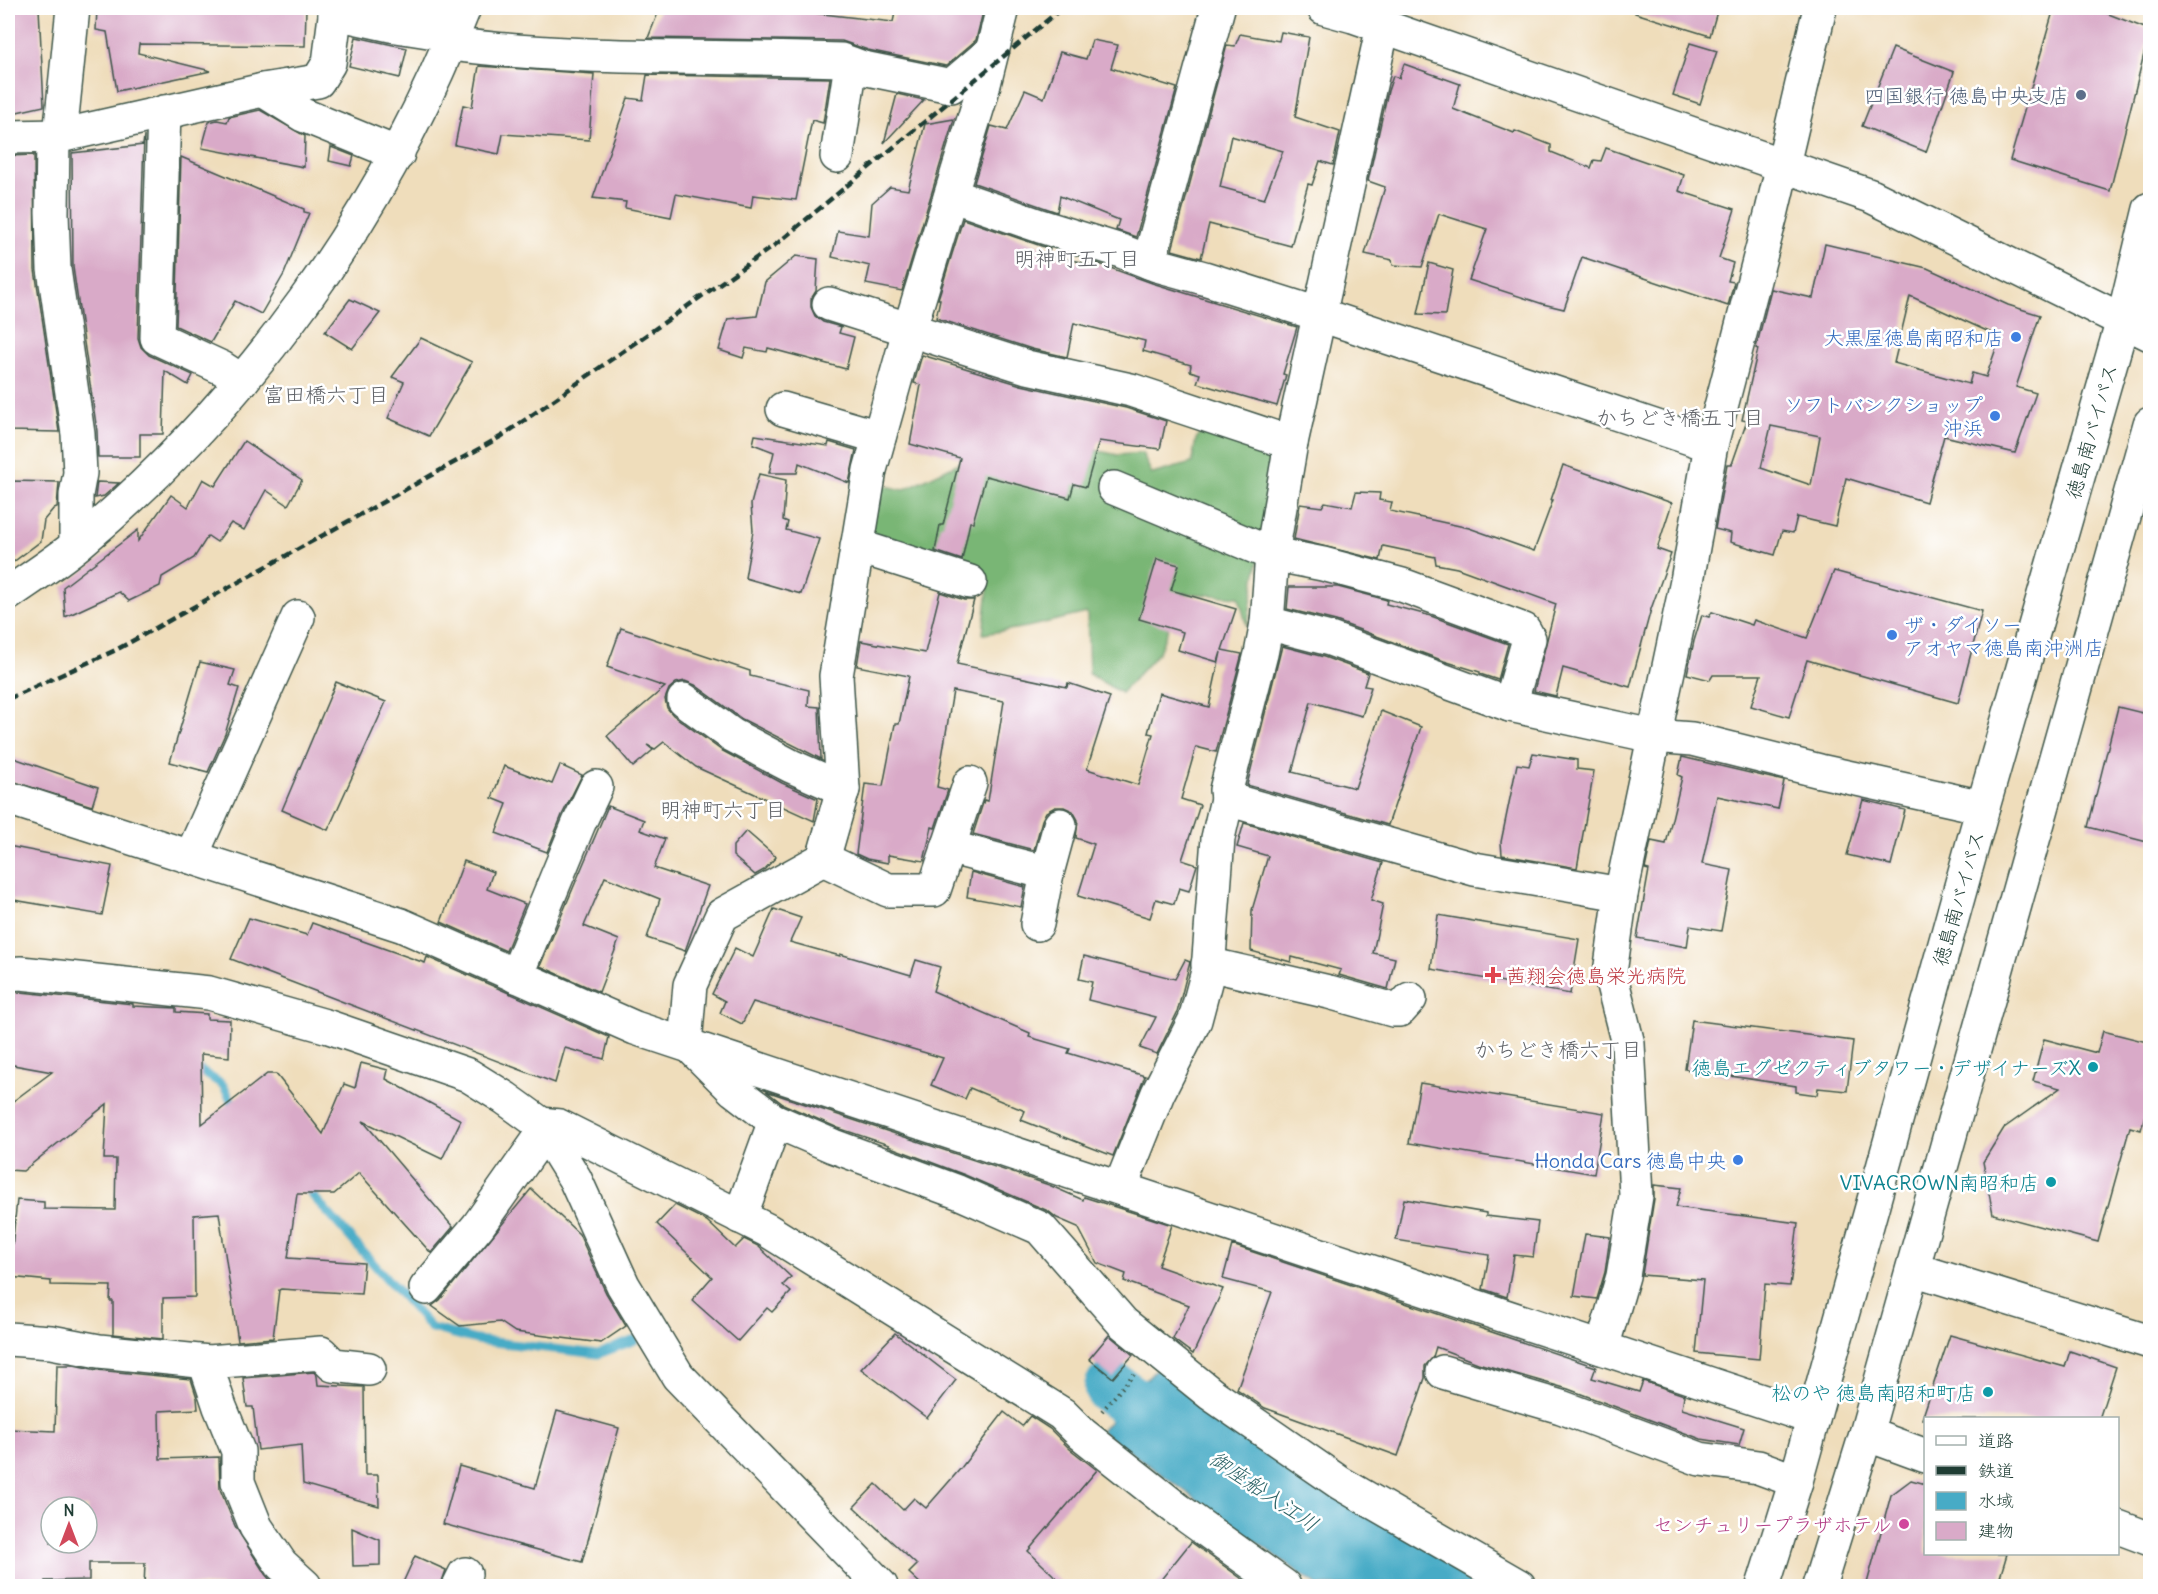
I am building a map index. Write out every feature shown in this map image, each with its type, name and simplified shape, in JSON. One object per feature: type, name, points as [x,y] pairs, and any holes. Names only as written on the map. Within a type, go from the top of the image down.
[{"type":"main road","points":[[73,8],[56,136],[52,213],[53,259],[78,434],[80,473],[76,495],[76,545]]},
{"type":"main road","points":[[1003,8],[981,96],[909,331],[870,470],[836,676],[843,789],[823,860],[722,915],[690,985],[687,1045],[734,1090],[775,1121],[833,1146],[958,1192],[1040,1228],[1124,1323],[1211,1394],[1340,1483],[1519,1587]]},
{"type":"main road","points":[[1149,262],[1218,8]]},
{"type":"main road","points":[[1324,8],[1383,26],[1871,196],[2137,327]]},
{"type":"main road","points":[[1602,1348],[1623,1276],[1636,1196],[1629,1044],[1610,973],[1621,894],[1686,581],[1711,445],[1772,211],[1781,165],[1820,8]]},
{"type":"main road","points":[[8,137],[56,136],[263,90],[318,81],[329,63],[336,10],[390,25],[456,29],[530,53],[841,60],[864,68],[951,86],[992,51]]},
{"type":"main road","points":[[1120,1188],[1158,1093],[1195,1020],[1208,964],[1218,838],[1227,799],[1226,790],[1261,654],[1272,554],[1291,443],[1383,26]]},
{"type":"main road","points":[[8,594],[76,545],[161,470],[242,381],[339,251],[398,154],[456,29]]},
{"type":"main road","points":[[837,156],[851,64]]},
{"type":"main road","points":[[263,90],[303,115],[398,154]]},
{"type":"main road","points":[[164,112],[157,338],[222,368],[242,381]]},
{"type":"main road","points":[[951,195],[1711,445]]},
{"type":"main road","name":"徳島南バイパス","points":[[1762,1587],[1796,1481],[1983,807],[2137,327],[2151,209]]},
{"type":"main road","points":[[829,303],[909,331],[1027,367],[1131,390],[1291,443]]},
{"type":"main road","points":[[783,409],[879,437]]},
{"type":"main road","points":[[1819,1587],[1866,1434],[2151,424]]},
{"type":"main road","points":[[1114,488],[1272,554],[1323,564],[1402,585],[1524,630],[1529,639],[1510,705]]},
{"type":"main road","points":[[857,546],[970,582]]},
{"type":"main road","points":[[191,857],[298,617]]},
{"type":"main road","points":[[1266,623],[1330,639],[1510,705],[1653,736],[1692,739],[1820,771],[1983,807]]},
{"type":"main road","points":[[684,700],[732,735],[790,766],[843,789]]},
{"type":"main road","points":[[823,860],[888,890],[934,890],[970,783]]},
{"type":"main road","points":[[516,976],[596,787]]},
{"type":"main road","points":[[8,798],[401,925],[635,1028],[1813,1418]]},
{"type":"main road","points":[[1227,799],[1474,869],[1621,894]]},
{"type":"main road","points":[[1037,924],[1047,873],[1060,825]]},
{"type":"main road","points":[[948,847],[1047,873]]},
{"type":"main road","points":[[1208,964],[1329,992],[1393,1010],[1400,1010],[1410,999]]},
{"type":"main road","points":[[8,974],[21,973],[209,993],[329,1027],[468,1075],[505,1098],[543,1128],[574,1179],[623,1285],[678,1376],[881,1587]]},
{"type":"main road","points":[[740,1217],[775,1121]]},
{"type":"main road","points":[[426,1288],[478,1226],[543,1128],[559,1126],[767,1230],[1062,1414],[1082,1434],[1168,1502],[1284,1587]]},
{"type":"main road","points":[[1913,1269],[2151,1342]]},
{"type":"main road","points":[[8,1340],[51,1342],[99,1351],[206,1362],[321,1353],[333,1365],[369,1369]]},
{"type":"main road","points":[[206,1362],[220,1407],[238,1451],[238,1482],[256,1527],[281,1564],[305,1587]]},
{"type":"main road","points":[[1443,1372],[1561,1407],[1700,1459],[1758,1467],[1796,1481]]},
{"type":"main road","points":[[1866,1434],[1924,1455]]},
{"type":"main road","points":[[2119,1527],[2151,1539]]},
{"type":"path","points":[[1095,1419],[1140,1368]]},
{"type":"green space","points":[[1004,417],[1056,442],[1118,455],[1142,453],[1152,474],[1192,463],[1196,439],[1203,430],[1276,452],[1247,627],[1239,597],[1182,593],[1159,652],[1121,693],[1089,674],[1087,613],[1027,627],[983,634],[989,579],[923,560],[871,540],[874,483],[903,490],[957,464]]},
{"type":"water","points":[[1157,1368],[1505,1586],[1318,1586],[1101,1431]]},
{"type":"building","points":[[8,8],[39,8],[44,106],[8,114]]},
{"type":"building","points":[[97,8],[134,8],[134,11],[221,11],[221,8],[306,8],[305,46],[139,44],[138,53],[211,71],[117,91],[107,32],[96,30]]},
{"type":"building","points":[[660,8],[798,8],[797,11],[893,22],[896,8],[984,8],[976,40],[946,66],[868,50],[842,41],[648,38]]},
{"type":"building","points":[[1636,8],[1718,8],[1710,36],[1635,13]]},
{"type":"building","name":"四国銀行 徳島中央支店","points":[[2054,8],[2093,8],[2150,30],[2110,191],[2010,160]]},
{"type":"building","points":[[1281,32],[1309,37],[1295,117],[1340,132],[1333,165],[1320,161],[1312,185],[1308,184],[1291,246],[1209,224],[1201,258],[1172,250],[1227,45],[1235,46],[1240,34],[1279,41]],"holes":[[[1231,136],[1283,151],[1264,199],[1220,187]]]},
{"type":"building","points":[[356,37],[407,48],[400,78],[349,66]]},
{"type":"building","points":[[1092,40],[1118,45],[1111,68],[1177,88],[1136,237],[1116,230],[1119,220],[1060,196],[1057,212],[974,183],[991,126],[1007,130],[1025,90],[1044,98],[1060,52],[1086,59]]},
{"type":"building","points":[[1690,43],[1717,51],[1700,104],[1673,95]]},
{"type":"building","points":[[1893,48],[1954,72],[1926,152],[1862,126]]},
{"type":"building","points":[[1404,64],[1460,84],[1453,109],[1551,145],[1551,152],[1591,168],[1594,160],[1601,161],[1606,148],[1684,175],[1679,191],[1735,209],[1719,258],[1733,263],[1728,281],[1734,282],[1728,306],[1582,257],[1564,309],[1543,304],[1469,280],[1487,229],[1439,214],[1422,267],[1393,265],[1392,260],[1365,254],[1385,187],[1368,181],[1388,91],[1393,76],[1399,78]]},
{"type":"building","points":[[479,66],[594,74],[589,140],[503,134],[499,154],[455,145],[463,105],[472,107]]},
{"type":"building","points":[[647,75],[830,78],[823,123],[812,120],[796,200],[753,195],[751,208],[676,194],[671,217],[625,208],[626,202],[593,198],[628,98],[643,100]]},
{"type":"building","points":[[897,94],[924,100],[884,143]]},
{"type":"building","points":[[260,110],[305,136],[304,167],[202,148],[209,122],[217,120],[227,122],[229,117]]},
{"type":"building","points":[[954,119],[902,291],[866,284],[870,266],[832,257],[838,231],[869,236],[872,203],[890,187],[908,190],[925,124]]},
{"type":"building","points":[[144,136],[138,338],[141,347],[149,355],[193,375],[188,385],[165,371],[163,434],[140,434],[140,457],[98,457],[97,431],[73,267],[72,153],[143,145]]},
{"type":"building","points":[[331,147],[354,156],[351,166],[329,161]]},
{"type":"building","points":[[34,155],[35,270],[59,432],[8,431],[8,156]]},
{"type":"building","points":[[181,157],[309,213],[284,274],[261,314],[235,301],[211,342],[176,326]]},
{"type":"building","points":[[963,219],[1050,249],[1048,255],[1094,265],[1094,262],[1152,283],[1297,327],[1283,374],[1286,375],[1277,406],[1197,383],[1200,374],[1190,371],[1191,365],[1143,351],[1145,341],[1074,323],[1067,357],[1032,349],[936,318],[940,299],[938,299]]},
{"type":"building","points":[[1825,244],[1927,268],[2008,305],[2040,315],[2016,387],[2036,393],[2015,453],[1944,436],[1926,502],[1846,478],[1835,526],[1797,517],[1793,533],[1782,531],[1775,555],[1730,542],[1731,533],[1715,529],[1727,464],[1732,464],[1747,421],[1742,420],[1758,349],[1756,348],[1771,289],[1813,298]],"holes":[[[1910,296],[2000,337],[1986,377],[1972,373],[1969,384],[1894,363]],[[1771,426],[1820,436],[1811,485],[1761,468]]]},
{"type":"building","points":[[796,256],[818,259],[816,291],[811,299],[811,307],[815,316],[823,322],[841,327],[839,333],[854,337],[846,369],[768,348],[767,352],[746,348],[743,358],[719,350],[728,319],[757,316],[765,282]]},
{"type":"building","points":[[1429,263],[1453,270],[1445,315],[1418,314]]},
{"type":"building","points":[[350,299],[380,313],[352,349],[325,332]]},
{"type":"building","points":[[421,338],[472,362],[429,436],[388,418],[404,382],[392,377]]},
{"type":"building","points":[[922,355],[1021,385],[1126,408],[1166,421],[1160,449],[1099,441],[1086,487],[1074,484],[1070,498],[986,476],[973,522],[970,522],[962,560],[935,551],[940,525],[943,525],[960,458],[910,444],[921,385],[914,383]]},
{"type":"building","points":[[755,435],[828,446],[829,442],[856,450],[849,483],[799,463],[797,473],[769,473],[774,452],[753,444]]},
{"type":"building","points":[[244,441],[302,480],[288,505],[266,490],[244,530],[231,523],[217,542],[208,536],[194,558],[162,577],[160,586],[129,601],[119,592],[65,617],[63,587],[138,530],[138,541],[171,495],[188,507],[203,479],[215,486]]},
{"type":"building","points":[[1563,465],[1672,503],[1657,549],[1671,554],[1651,609],[1630,687],[1563,668],[1556,696],[1534,691],[1556,604],[1457,568],[1436,564],[1435,557],[1383,546],[1380,560],[1294,539],[1300,504],[1322,507],[1325,502],[1352,507],[1356,492],[1380,493],[1379,500],[1392,502],[1390,511],[1469,528],[1534,551]]},
{"type":"building","points":[[759,474],[786,480],[783,520],[788,522],[786,530],[819,539],[801,594],[745,578],[753,531],[751,504]]},
{"type":"building","points":[[8,481],[59,482],[57,507],[44,520],[41,541],[8,566]]},
{"type":"building","points":[[97,482],[119,483],[104,496],[95,498]]},
{"type":"building","points":[[1157,559],[1179,565],[1171,590],[1236,609],[1222,650],[1242,654],[1216,752],[1196,747],[1181,799],[1200,805],[1182,860],[1197,865],[1189,891],[1179,888],[1174,904],[1156,899],[1150,918],[1078,896],[1094,844],[1076,838],[1078,820],[1073,811],[1064,807],[1055,807],[1046,812],[1034,850],[973,834],[984,800],[988,801],[1004,701],[953,691],[937,787],[948,790],[935,828],[932,827],[924,861],[888,855],[888,863],[867,859],[856,854],[865,784],[883,786],[895,724],[899,724],[909,676],[857,666],[861,641],[925,653],[940,592],[964,600],[974,600],[957,664],[1067,687],[1068,683],[1110,697],[1087,769],[1138,785],[1153,734],[1148,733],[1159,693],[1209,707],[1221,652],[1218,662],[1178,650],[1183,632],[1139,619]]},
{"type":"building","name":"ザ・ダイソー アオヤマ徳島南沖洲店","points":[[1834,571],[1982,611],[1958,703],[1807,660],[1789,717],[1751,706],[1761,675],[1713,675],[1710,680],[1687,674],[1702,615],[1709,617],[1712,612],[1752,625],[1754,620],[1807,638]]},
{"type":"building","points":[[1289,587],[1338,587],[1387,600],[1386,604],[1431,616],[1508,644],[1498,680],[1336,621],[1287,609]]},
{"type":"building","points":[[621,628],[750,671],[750,676],[809,690],[808,706],[819,707],[821,759],[742,719],[695,685],[685,681],[676,683],[669,689],[665,699],[667,708],[673,715],[721,750],[782,783],[818,799],[814,821],[696,767],[664,742],[655,749],[647,745],[653,750],[633,767],[607,736],[665,687],[607,667]]},
{"type":"building","points":[[1282,646],[1324,657],[1368,673],[1364,686],[1371,687],[1362,716],[1311,702],[1292,772],[1355,788],[1381,711],[1421,727],[1388,825],[1247,785]]},
{"type":"building","points":[[200,662],[235,670],[230,685],[239,688],[225,734],[208,772],[170,762]]},
{"type":"building","points":[[336,682],[386,702],[328,830],[282,810]]},
{"type":"building","points":[[2118,707],[2151,715],[2151,843],[2088,827]]},
{"type":"building","points":[[1533,753],[1577,760],[1577,769],[1594,771],[1577,868],[1502,855],[1501,842],[1517,764],[1529,766]]},
{"type":"building","points":[[8,756],[98,787],[92,806],[8,780]]},
{"type":"building","points":[[1682,757],[1784,781],[1778,809],[1717,796],[1702,864],[1732,870],[1721,931],[1690,926],[1687,947],[1637,938],[1649,870],[1645,869],[1651,841],[1666,844],[1682,777],[1678,775]]},
{"type":"building","points":[[560,765],[582,775],[547,852],[496,833],[507,804],[492,798],[504,766],[552,784]]},
{"type":"building","points":[[1863,800],[1905,810],[1891,865],[1847,855]]},
{"type":"building","points":[[608,806],[644,820],[640,830],[665,839],[654,868],[708,886],[685,951],[647,938],[660,899],[605,877],[584,926],[619,940],[599,992],[540,966]]},
{"type":"building","points":[[1244,823],[1383,863],[1371,900],[1383,904],[1373,953],[1395,958],[1388,989],[1339,975],[1341,970],[1292,957],[1291,962],[1251,951],[1252,910],[1268,856],[1237,847]]},
{"type":"building","points":[[746,831],[776,857],[764,870],[755,875],[733,856],[733,846]]},
{"type":"building","points":[[8,846],[112,866],[102,915],[8,899]]},
{"type":"building","points":[[464,861],[493,872],[487,889],[525,904],[506,951],[441,922]]},
{"type":"building","points":[[971,872],[1025,887],[1021,907],[967,897]]},
{"type":"building","points":[[774,909],[801,918],[790,942],[911,975],[916,960],[940,967],[933,991],[1030,1033],[1029,1037],[1070,1049],[1068,1053],[1145,1076],[1113,1156],[1021,1120],[1025,1111],[970,1088],[965,1099],[931,1085],[943,1058],[753,1002],[742,1024],[720,1013],[725,1001],[712,994],[735,948],[753,957]]},
{"type":"building","points":[[1438,915],[1579,939],[1570,994],[1431,969]]},
{"type":"building","points":[[249,918],[307,935],[312,923],[425,963],[427,957],[609,1037],[604,1059],[565,1048],[555,1083],[231,959]]},
{"type":"building","points":[[1084,956],[1175,979],[1185,960],[1190,962],[1177,1013],[1157,1054],[1140,1048],[1156,1017],[1088,1000],[1092,982],[1079,979]]},
{"type":"building","points":[[21,992],[133,1004],[133,1006],[176,1008],[176,1012],[207,1014],[207,1019],[230,1020],[229,1057],[201,1054],[202,1124],[267,1074],[276,1074],[323,1134],[344,1084],[355,1088],[361,1063],[388,1070],[386,1079],[461,1120],[442,1159],[363,1121],[453,1227],[431,1253],[359,1173],[334,1194],[297,1194],[288,1258],[364,1263],[361,1294],[281,1289],[279,1290],[273,1338],[238,1341],[219,1213],[194,1215],[195,1297],[163,1298],[163,1339],[113,1334],[111,1286],[51,1285],[51,1281],[9,1277],[17,1200],[44,1202],[44,1209],[115,1210],[116,1159],[104,1159],[107,1104],[23,1171],[8,1170],[8,1105],[52,1072],[8,1064],[8,1026],[12,1027],[11,993]]},
{"type":"building","points":[[1692,1020],[1853,1041],[1847,1091],[1818,1088],[1817,1095],[1796,1092],[1796,1086],[1685,1069]]},
{"type":"building","points":[[2103,1031],[2151,1043],[2151,1092],[2141,1130],[2130,1127],[2098,1242],[1993,1214],[1983,1162],[2004,1128],[2060,1088],[2033,1081],[2044,1039],[2097,1053]]},
{"type":"building","points":[[1420,1083],[1604,1113],[1594,1174],[1409,1143]]},
{"type":"building","points":[[766,1091],[1049,1185],[1083,1200],[1084,1197],[1172,1225],[1158,1266],[1223,1289],[1193,1354],[1173,1339],[1189,1305],[1124,1281],[1126,1274],[1097,1263],[1078,1227],[1057,1218],[1048,1211],[965,1175],[838,1128],[783,1104]]},
{"type":"building","points":[[1654,1185],[1681,1188],[1676,1207],[1798,1223],[1790,1286],[1765,1284],[1759,1359],[1696,1353],[1703,1280],[1642,1275],[1654,1199]]},
{"type":"building","points":[[531,1189],[579,1234],[606,1293],[626,1326],[601,1343],[515,1332],[500,1322],[460,1326],[432,1306],[440,1300]]},
{"type":"building","points":[[1404,1199],[1486,1213],[1486,1216],[1538,1222],[1533,1257],[1514,1255],[1507,1297],[1483,1289],[1489,1255],[1396,1240]]},
{"type":"building","points":[[675,1205],[707,1221],[735,1248],[744,1239],[758,1246],[791,1277],[783,1285],[791,1292],[772,1312],[767,1308],[738,1341],[692,1300],[712,1277],[657,1224]]},
{"type":"building","points":[[1585,1234],[1610,1237],[1605,1272],[1597,1299],[1574,1296]]},
{"type":"building","points":[[1232,1245],[1596,1367],[1592,1378],[1639,1392],[1643,1381],[1684,1395],[1682,1409],[1744,1428],[1739,1445],[1701,1439],[1568,1389],[1478,1363],[1436,1347],[1433,1357],[1425,1366],[1425,1378],[1398,1456],[1265,1408],[1237,1389],[1272,1292],[1223,1279]]},
{"type":"building","points":[[895,1333],[956,1380],[927,1418],[861,1369]]},
{"type":"building","points":[[1109,1335],[1133,1355],[1113,1378],[1089,1359]]},
{"type":"building","name":"松のや 徳島南昭和町店","points":[[1950,1335],[2065,1367],[2070,1351],[2116,1367],[2100,1417],[1924,1417],[1922,1419]]},
{"type":"building","points":[[57,1365],[191,1379],[198,1409],[159,1411],[160,1459],[219,1457],[220,1489],[235,1526],[265,1574],[276,1587],[228,1587],[171,1583],[171,1587],[144,1587],[145,1563],[89,1563],[89,1580],[45,1581],[46,1587],[8,1587],[8,1429],[55,1431]]},
{"type":"building","points":[[314,1372],[318,1385],[364,1387],[365,1475],[378,1475],[379,1506],[303,1484],[301,1445],[258,1450],[253,1407],[247,1407],[243,1378]]},
{"type":"building","points":[[557,1411],[619,1428],[582,1562],[443,1524],[459,1466],[535,1488]]},
{"type":"building","points":[[1004,1412],[1022,1426],[1030,1416],[1050,1429],[1070,1449],[1097,1470],[1028,1551],[1066,1587],[924,1587],[909,1573],[917,1565],[854,1507],[876,1484],[903,1510],[914,1498],[926,1508],[961,1468]]},
{"type":"building","name":"センチュリープラザホテル","points":[[1911,1480],[1924,1483],[1924,1555],[2007,1555],[1997,1587],[1866,1587],[1891,1495]]},
{"type":"building","points":[[352,1528],[380,1540],[380,1565],[353,1566]]},
{"type":"building","points":[[1191,1542],[1253,1587],[1155,1587]]},
{"type":"building","points":[[415,1556],[446,1570],[440,1587],[401,1587]]},
{"type":"waterway","points":[[193,1066],[223,1085],[236,1110]]},
{"type":"waterway","points":[[304,1186],[431,1328],[476,1340],[598,1354],[635,1340]]},
{"type":"waterway","name":"御座船入江川","points":[[1111,1388],[1190,1442]]},
{"type":"railway","points":[[8,699],[116,650],[502,436],[779,242],[1062,8]]},
{"type":"place","name":"四国銀行 徳島中央支店","points":[[2081,95]]},
{"type":"place","name":"大黒屋徳島南昭和店","points":[[2016,337]]},
{"type":"place","name":"ソフトバンクショップ 沖浜","points":[[1995,416]]},
{"type":"place","name":"ザ・ダイソー アオヤマ徳島南沖洲店","points":[[1892,635]]},
{"type":"place","name":"茜翔会徳島栄光病院","points":[[1493,975]]},
{"type":"place","name":"徳島エグゼクティブタワー・デザイナーズX","points":[[2093,1067]]},
{"type":"place","name":"Honda Cars 徳島中央","points":[[1738,1160]]},
{"type":"place","name":"VIVACROWN南昭和店","points":[[2051,1182]]},
{"type":"place","name":"松のや 徳島南昭和町店","points":[[1988,1392]]},
{"type":"place","name":"センチュリープラザホテル","points":[[1904,1524]]},
{"type":"district","name":"明神町五丁目","points":[[1077,258]]},
{"type":"district","name":"富田橋六丁目","points":[[326,394]]},
{"type":"district","name":"かちどき橋五丁目","points":[[1680,417]]},
{"type":"district","name":"明神町六丁目","points":[[723,809]]},
{"type":"district","name":"かちどき橋六丁目","points":[[1558,1049]]}]
